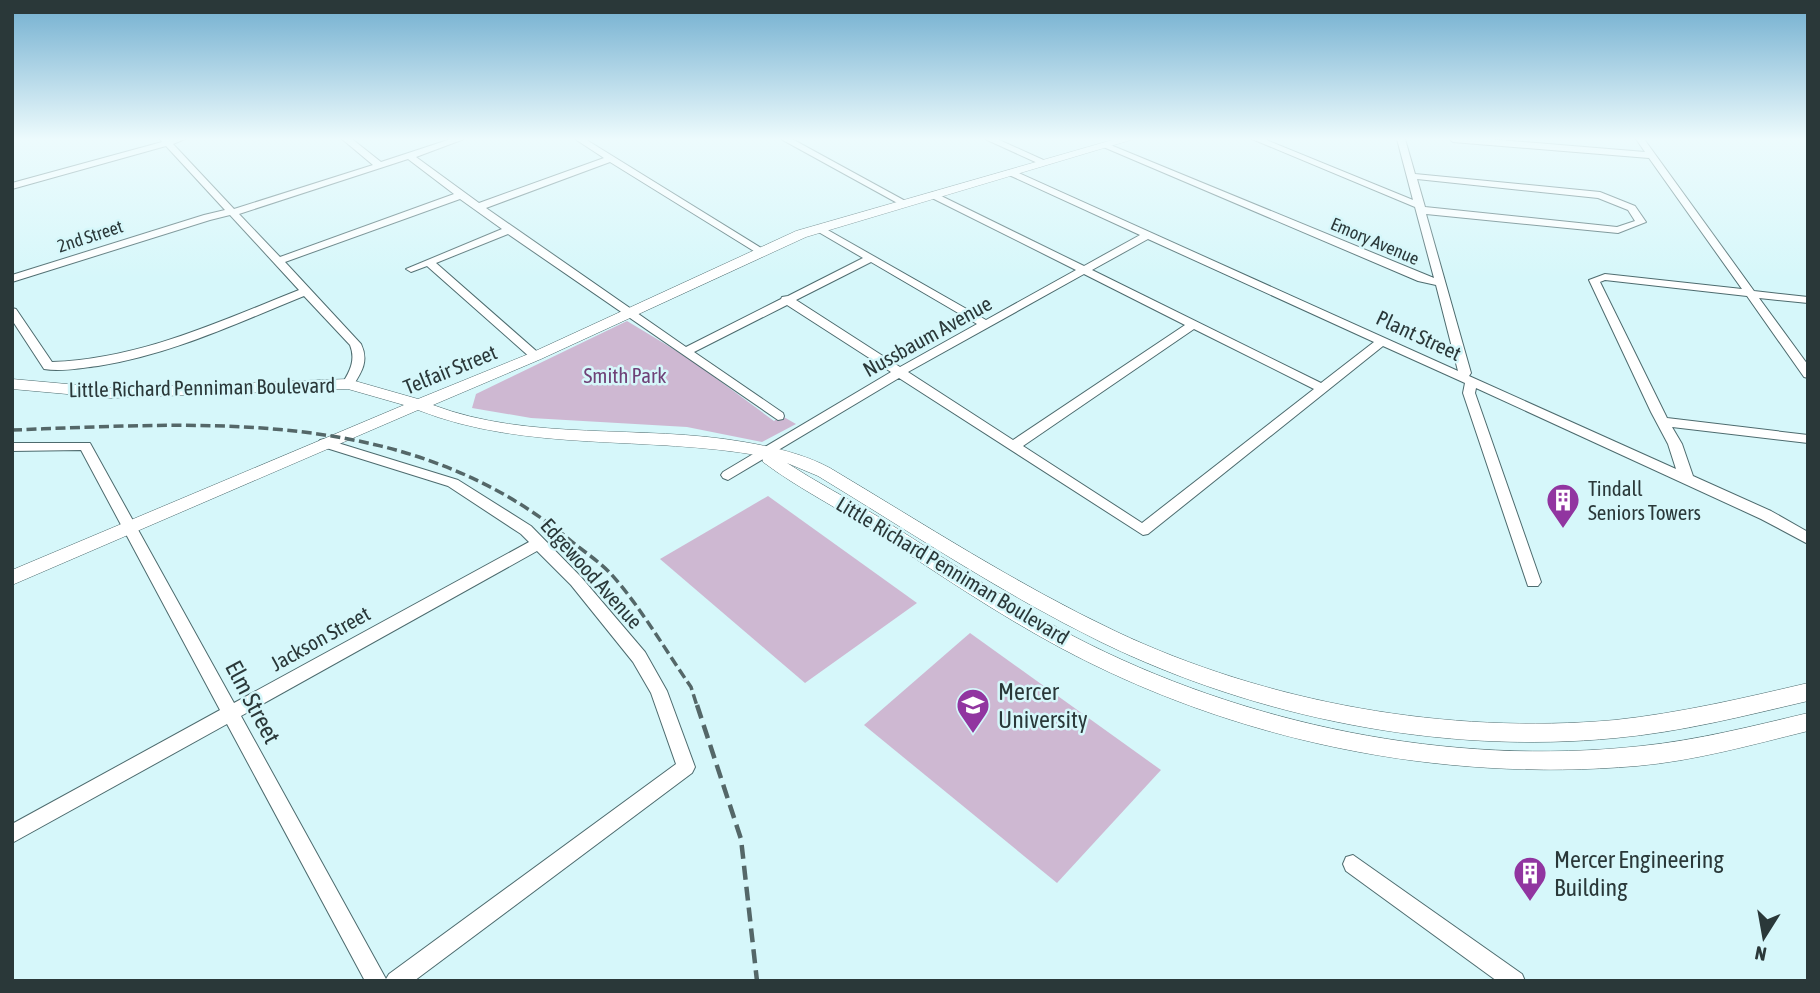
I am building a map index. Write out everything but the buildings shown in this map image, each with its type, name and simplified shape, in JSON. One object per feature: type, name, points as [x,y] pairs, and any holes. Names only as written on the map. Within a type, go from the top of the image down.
[{"type":"street","points":[[208,185],[360,352],[356,370],[348,384]]},
{"type":"street","name":"2nd Street","points":[[12,279],[208,217],[234,213],[320,185]]},
{"type":"street","points":[[448,185],[627,313],[778,416]]},
{"type":"street","points":[[479,207],[538,185]]},
{"type":"street","points":[[653,185],[761,251]]},
{"type":"street","points":[[871,185],[904,203]]},
{"type":"street","name":"Telfair Street","points":[[12,578],[325,443],[536,356],[761,251],[819,228],[968,185]]},
{"type":"street","name":"Plant Street","points":[[1039,185],[1687,480],[1808,539]]},
{"type":"street","name":"Emory Avenue","points":[[1199,185],[1422,279],[1440,283]]},
{"type":"street","points":[[1366,185],[1420,208],[1618,230],[1641,222],[1632,208],[1600,195],[1504,185]]},
{"type":"street","points":[[1414,185],[1469,394],[1533,582]]},
{"type":"street","points":[[1673,185],[1808,374]]},
{"type":"street","points":[[278,261],[461,195]]},
{"type":"street","points":[[933,195],[1322,388]]},
{"type":"street","points":[[819,228],[987,325]]},
{"type":"street","points":[[411,269],[509,230]]},
{"type":"street","name":"Nussbaum Avenue","points":[[728,475],[761,452],[898,373],[1147,235]]},
{"type":"street","points":[[685,352],[870,258]]},
{"type":"street","points":[[429,262],[536,356]]},
{"type":"street","points":[[1687,480],[1688,473],[1664,422],[1595,286],[1596,279],[1605,277],[1808,300]]},
{"type":"street","points":[[12,311],[40,358],[48,366],[77,367],[109,363],[148,352],[305,292]]},
{"type":"street","points":[[786,299],[1143,530],[1382,341]]},
{"type":"street","points":[[1013,446],[1194,324]]},
{"type":"street","name":"Little Richard Penniman Boulevard","points":[[12,384],[111,393],[348,384],[382,391],[449,417],[484,426],[675,437],[804,462],[1095,633],[1177,668],[1264,697],[1308,707],[1426,727],[1501,732],[1589,731],[1698,716],[1808,692]]},
{"type":"street","points":[[1664,422],[1808,439]]},
{"type":"street","name":"Edgewood Avenue","points":[[325,443],[453,483],[496,509],[539,543],[576,581],[639,657],[659,691],[686,767],[396,981]]},
{"type":"street","name":"Elm Street","points":[[12,447],[85,446],[377,981]]},
{"type":"street","name":"Little Richard Penniman Boulevard","points":[[761,452],[1019,615],[1072,644],[1167,687],[1287,725],[1439,754],[1506,759],[1587,759],[1707,745],[1808,722]]},
{"type":"street","name":"Jackson Street","points":[[12,834],[539,543]]},
{"type":"street","points":[[1353,864],[1515,981]]},
{"type":"green space","name":"Smith Park","points":[[627,321],[690,359],[774,421],[782,416],[796,424],[762,442],[687,427],[531,418],[472,408],[476,394]]},
{"type":"green space","points":[[768,496],[917,603],[805,683],[660,559]]},
{"type":"green space","points":[[970,633],[1161,770],[1057,883],[864,725]]},
{"type":"railway","points":[[12,430],[160,425],[232,426],[304,432],[374,444],[442,465],[508,497],[570,540],[607,570],[642,614],[691,687],[697,706]]},
{"type":"railway","points":[[697,705],[741,839],[757,981]]},
{"type":"place","name":"Tindall Seniors Towers","points":[[1563,530]]},
{"type":"place","name":"Mercer University","points":[[973,735]]},
{"type":"place","name":"Mercer Engineering Building","points":[[1530,903]]}]
